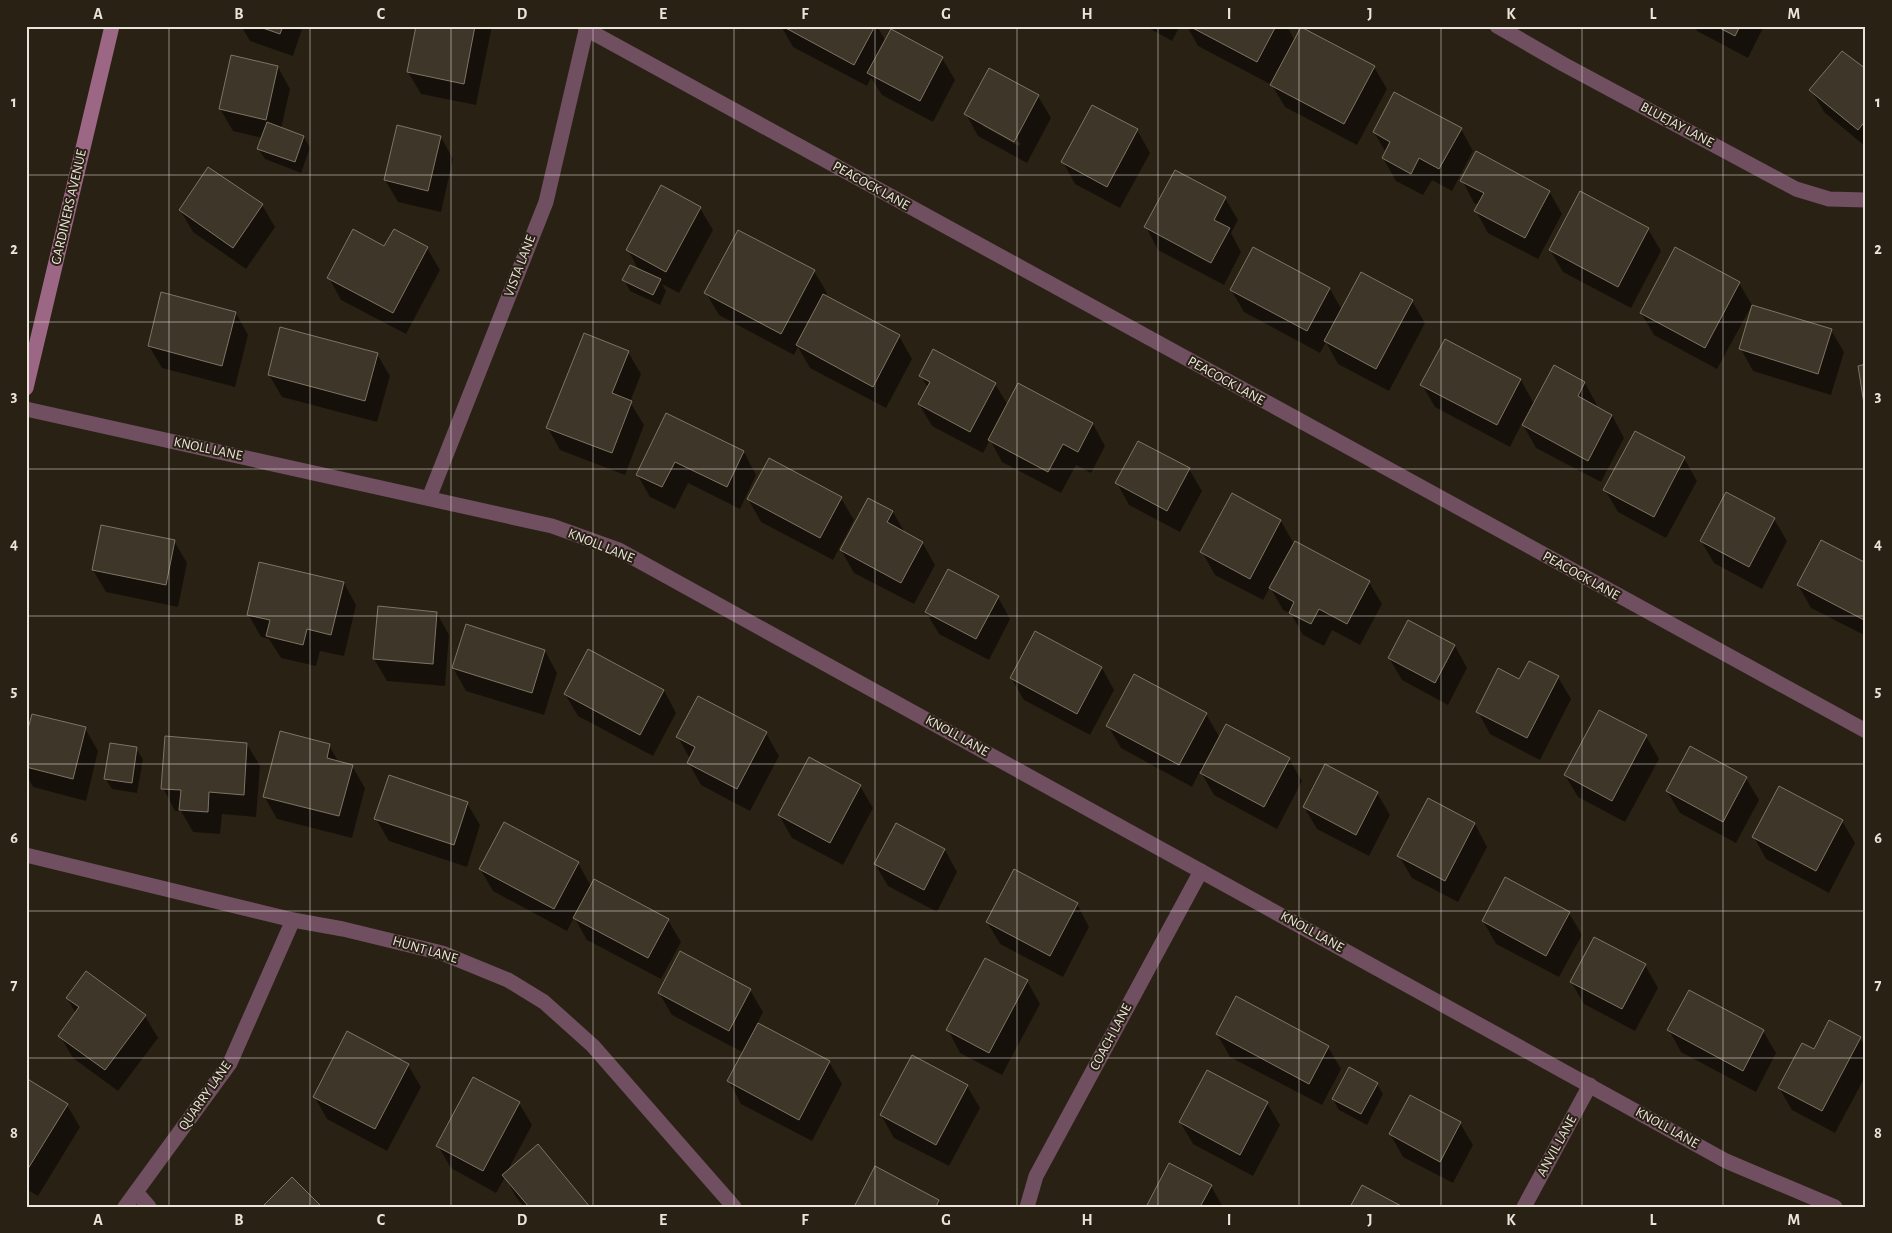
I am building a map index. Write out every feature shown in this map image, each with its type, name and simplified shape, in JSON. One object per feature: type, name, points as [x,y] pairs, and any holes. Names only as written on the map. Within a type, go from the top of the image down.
[{"type":"main road","name":"GARDINERS AVENUE","points":[[26,388],[112,26]]},
{"type":"street","name":"BLUEJAY LANE","points":[[1497,26],[1563,64],[1796,190],[1829,199],[1866,200]]},
{"type":"street","name":"VISTA LANE","points":[[429,498],[546,202],[587,28]]},
{"type":"street","name":"PEACOCK LANE","points":[[587,28],[1866,731]]},
{"type":"street","name":"KNOLL LANE","points":[[26,409],[552,526],[619,550],[1726,1161],[1835,1207]]},
{"type":"street","name":"HUNT LANE","points":[[26,855],[293,920],[342,929],[442,953],[508,980],[544,1002],[593,1046],[734,1207]]},
{"type":"street","name":"COACH LANE","points":[[1027,1207],[1036,1176],[1201,870]]},
{"type":"street","name":"QUARRY LANE","points":[[125,1207],[230,1063],[293,920]]},
{"type":"street","name":"ANVIL LANE","points":[[1524,1207],[1590,1085]]},
{"type":"street","points":[[136,1192],[148,1207]]},
{"type":"building","points":[[257,26],[283,26],[280,34]]},
{"type":"building","points":[[416,26],[475,26],[464,84],[407,72]]},
{"type":"building","points":[[782,26],[875,26],[854,65]]},
{"type":"building","points":[[1189,26],[1276,26],[1257,62]]},
{"type":"building","points":[[1716,26],[1740,26],[1735,36]]},
{"type":"building","points":[[1301,27],[1375,66],[1344,124],[1270,85]]},
{"type":"building","points":[[891,29],[943,57],[920,101],[867,73]]},
{"type":"building","points":[[1842,51],[1866,69],[1866,120],[1858,130],[1809,90]]},
{"type":"building","points":[[231,55],[278,66],[266,120],[219,109]]},
{"type":"building","points":[[989,68],[1039,95],[1014,142],[964,114]]},
{"type":"building","points":[[1394,92],[1462,128],[1439,169],[1419,158],[1411,174],[1382,158],[1390,142],[1373,132]]},
{"type":"building","points":[[1092,105],[1138,129],[1107,187],[1061,162]]},
{"type":"building","points":[[267,122],[304,136],[295,162],[257,149]]},
{"type":"building","points":[[397,125],[441,136],[428,191],[384,180]]},
{"type":"building","points":[[1476,151],[1550,191],[1525,238],[1474,211],[1484,193],[1460,181]]},
{"type":"building","points":[[208,167],[263,204],[233,248],[179,210]]},
{"type":"building","points":[[1175,170],[1226,197],[1214,220],[1230,228],[1211,263],[1144,227]]},
{"type":"building","points":[[661,185],[701,207],[666,272],[626,250]]},
{"type":"building","points":[[1580,191],[1649,228],[1618,287],[1549,250]]},
{"type":"building","points":[[353,229],[384,246],[394,229],[428,247],[393,313],[327,278]]},
{"type":"building","points":[[738,230],[815,270],[781,334],[704,293]]},
{"type":"building","points":[[1253,247],[1330,288],[1307,331],[1230,290]]},
{"type":"building","points":[[1675,247],[1740,282],[1705,348],[1640,313]]},
{"type":"building","points":[[630,265],[661,279],[653,295],[622,280]]},
{"type":"building","points":[[1361,272],[1413,300],[1376,369],[1324,341]]},
{"type":"building","points":[[161,292],[236,312],[222,366],[148,346]]},
{"type":"building","points":[[823,294],[900,335],[873,387],[796,345]]},
{"type":"building","points":[[1752,305],[1832,329],[1818,374],[1739,349]]},
{"type":"building","points":[[280,327],[378,353],[365,401],[268,375]]},
{"type":"building","points":[[584,333],[629,351],[612,393],[632,401],[612,453],[546,428]]},
{"type":"building","points":[[1445,339],[1521,379],[1497,425],[1420,385]]},
{"type":"building","points":[[933,349],[996,383],[970,432],[918,404],[930,382],[919,376]]},
{"type":"building","points":[[1866,364],[1866,404],[1864,404],[1858,366]]},
{"type":"building","points":[[1554,365],[1585,382],[1578,396],[1612,415],[1588,461],[1522,425]]},
{"type":"building","points":[[1018,383],[1093,423],[1078,452],[1063,444],[1048,472],[988,440]]},
{"type":"building","points":[[666,413],[744,451],[727,487],[675,462],[662,487],[636,475]]},
{"type":"building","points":[[1635,431],[1685,457],[1654,517],[1603,490]]},
{"type":"building","points":[[1138,441],[1190,468],[1167,511],[1115,483]]},
{"type":"building","points":[[769,458],[842,497],[820,538],[747,499]]},
{"type":"building","points":[[1726,492],[1775,518],[1749,567],[1700,541]]},
{"type":"building","points":[[1232,493],[1281,520],[1250,579],[1200,552]]},
{"type":"building","points":[[868,498],[893,511],[887,522],[923,542],[901,583],[840,550]]},
{"type":"building","points":[[101,525],[175,540],[166,585],[92,570]]},
{"type":"building","points":[[1821,540],[1866,563],[1866,621],[1797,585]]},
{"type":"building","points":[[1295,541],[1370,581],[1347,624],[1319,609],[1311,624],[1289,613],[1294,602],[1269,588]]},
{"type":"building","points":[[259,562],[344,582],[331,635],[307,629],[303,645],[266,636],[270,620],[247,615]]},
{"type":"building","points":[[948,569],[999,596],[976,639],[925,612]]},
{"type":"building","points":[[378,606],[437,612],[433,664],[373,659]]},
{"type":"building","points":[[1408,620],[1455,645],[1435,683],[1388,658]]},
{"type":"building","points":[[466,624],[545,650],[532,693],[452,668]]},
{"type":"building","points":[[1035,631],[1102,667],[1077,714],[1010,678]]},
{"type":"building","points":[[588,649],[664,690],[640,735],[564,694]]},
{"type":"building","points":[[1529,661],[1559,676],[1527,738],[1476,712],[1498,668],[1519,679]]},
{"type":"building","points":[[1134,674],[1207,713],[1179,765],[1106,726]]},
{"type":"building","points":[[698,696],[767,732],[737,789],[687,763],[695,747],[676,737]]},
{"type":"building","points":[[1599,710],[1647,735],[1612,801],[1564,775]]},
{"type":"building","points":[[32,714],[86,727],[73,779],[26,767],[26,736]]},
{"type":"building","points":[[1226,724],[1290,758],[1264,807],[1200,773]]},
{"type":"building","points":[[280,731],[330,744],[327,758],[353,765],[339,816],[263,797]]},
{"type":"building","points":[[165,736],[247,743],[244,795],[209,792],[208,812],[179,810],[181,790],[161,789]]},
{"type":"building","points":[[110,743],[137,747],[132,783],[104,779]]},
{"type":"building","points":[[1690,746],[1747,777],[1723,822],[1666,791]]},
{"type":"building","points":[[809,757],[861,785],[830,843],[778,815]]},
{"type":"building","points":[[1325,764],[1378,792],[1356,835],[1303,807]]},
{"type":"building","points":[[389,775],[468,802],[454,845],[374,819]]},
{"type":"building","points":[[1779,786],[1843,820],[1816,871],[1752,837]]},
{"type":"building","points":[[1428,798],[1475,823],[1445,881],[1397,856]]},
{"type":"building","points":[[504,822],[579,862],[554,909],[479,869]]},
{"type":"building","points":[[896,823],[945,849],[924,890],[874,864]]},
{"type":"building","points":[[1014,869],[1078,903],[1050,956],[986,922]]},
{"type":"building","points":[[1505,877],[1570,912],[1546,956],[1482,921]]},
{"type":"building","points":[[594,879],[669,919],[648,958],[573,918]]},
{"type":"building","points":[[1594,937],[1646,964],[1622,1009],[1570,982]]},
{"type":"building","points":[[680,951],[751,989],[729,1031],[658,993]]},
{"type":"building","points":[[985,958],[1028,980],[989,1053],[946,1030]]},
{"type":"building","points":[[86,971],[146,1015],[105,1070],[58,1036],[79,1007],[66,998]]},
{"type":"building","points":[[1689,990],[1764,1030],[1743,1071],[1667,1030]]},
{"type":"building","points":[[1236,996],[1329,1046],[1309,1084],[1216,1034]]},
{"type":"building","points":[[1829,1020],[1861,1037],[1822,1111],[1778,1088],[1802,1043],[1814,1049]]},
{"type":"building","points":[[758,1023],[830,1061],[799,1120],[727,1081]]},
{"type":"building","points":[[347,1031],[409,1064],[375,1129],[313,1097]]},
{"type":"building","points":[[912,1055],[968,1085],[936,1145],[880,1115]]},
{"type":"building","points":[[1349,1067],[1378,1083],[1361,1114],[1332,1099]]},
{"type":"building","points":[[1207,1070],[1268,1102],[1240,1155],[1179,1122]]},
{"type":"building","points":[[473,1077],[520,1102],[483,1171],[436,1146]]},
{"type":"building","points":[[26,1078],[68,1104],[26,1172]]},
{"type":"building","points":[[1410,1095],[1461,1122],[1440,1162],[1389,1134]]},
{"type":"building","points":[[538,1144],[590,1207],[529,1207],[502,1175]]},
{"type":"building","points":[[1169,1163],[1212,1185],[1200,1207],[1146,1207]]},
{"type":"building","points":[[875,1166],[939,1200],[936,1207],[854,1207]]},
{"type":"building","points":[[292,1177],[322,1207],[262,1207]]},
{"type":"building","points":[[1362,1185],[1403,1207],[1350,1207]]}]
